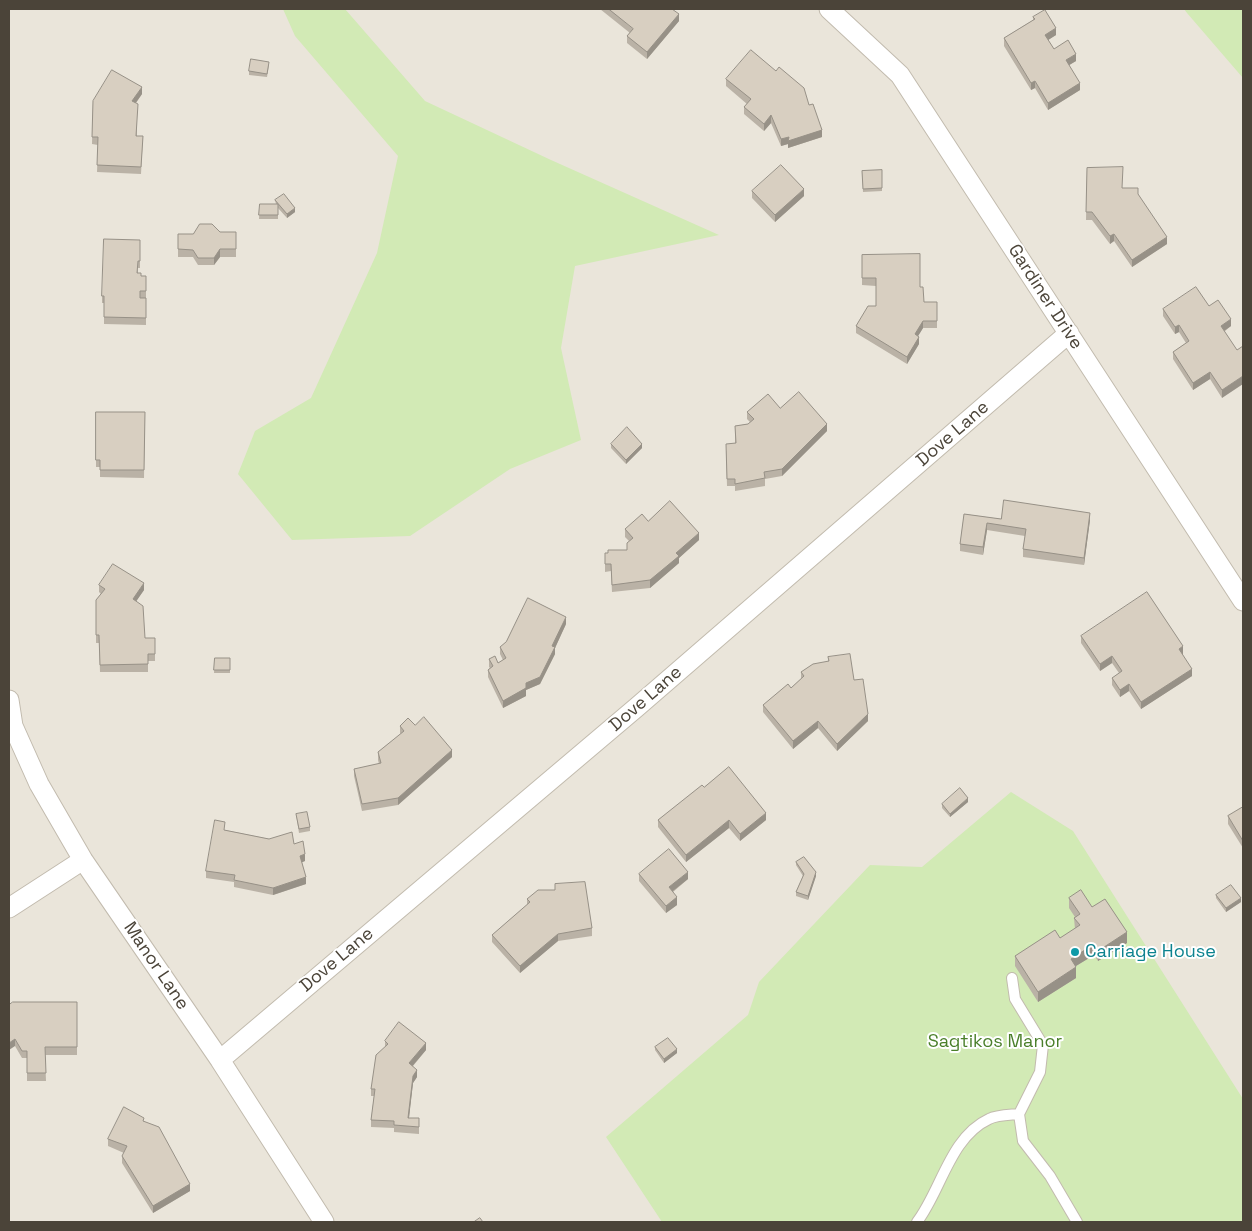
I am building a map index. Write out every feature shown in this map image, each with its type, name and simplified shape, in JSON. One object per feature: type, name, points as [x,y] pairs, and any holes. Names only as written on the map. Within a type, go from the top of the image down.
[{"type":"street","name":"Gardiner Drive","points":[[829,9],[900,75],[1243,601]]},
{"type":"street","name":"Dove Lane","points":[[220,1060],[637,707],[1069,333]]},
{"type":"street","name":"Manor Lane","points":[[9,700],[13,726],[39,784],[62,819],[83,860],[220,1060],[324,1222]]},
{"type":"street","points":[[9,908],[83,860]]},
{"type":"lane","points":[[1012,978],[1015,999],[1043,1045],[1040,1072],[1019,1114],[1024,1141],[1050,1176],[1077,1222]]},
{"type":"lane","points":[[917,1222],[953,1154],[974,1129],[989,1118],[1019,1114]]},
{"type":"shaded area","points":[[9,9],[1243,9],[1243,1222],[9,1222]]},
{"type":"green space","points":[[283,9],[345,9],[425,101],[719,235],[575,266],[561,348],[581,440],[510,469],[410,536],[292,540],[238,474],[255,431],[311,398],[377,253],[398,156],[295,36]]},
{"type":"green space","points":[[1184,9],[1243,9],[1243,78],[1187,13]]},
{"type":"green space","name":"Sagtikos Manor","points":[[1011,792],[1073,831],[1243,1099],[1243,1222],[662,1222],[606,1137],[748,1015],[759,982],[870,865],[922,867]]},
{"type":"building","points":[[609,9],[672,9],[679,14],[647,52],[627,36],[633,29]]},
{"type":"building","points":[[1045,10],[1056,28],[1045,35],[1054,49],[1068,40],[1076,54],[1066,60],[1080,83],[1048,103],[1035,81],[1031,83],[1004,38],[1035,19],[1033,17]]},
{"type":"building","points":[[751,50],[776,71],[779,67],[804,88],[809,105],[813,104],[822,130],[788,141],[789,137],[781,139],[771,115],[764,124],[744,107],[751,99],[726,79]]},
{"type":"building","points":[[251,59],[269,62],[267,74],[249,71]]},
{"type":"building","points":[[112,70],[142,87],[132,101],[138,104],[136,136],[143,136],[141,167],[97,165],[98,137],[92,137],[93,101]]},
{"type":"building","points":[[781,165],[804,189],[775,215],[752,191]]},
{"type":"building","points":[[1123,167],[1122,188],[1138,188],[1138,194],[1167,237],[1132,260],[1114,234],[1110,236],[1092,212],[1086,212],[1087,168]]},
{"type":"building","points":[[882,170],[882,188],[863,189],[862,171]]},
{"type":"building","points":[[284,194],[295,208],[287,214],[275,200]]},
{"type":"building","points":[[260,204],[278,204],[278,215],[259,215]]},
{"type":"building","points":[[200,224],[212,224],[220,232],[236,232],[236,249],[220,249],[214,258],[198,258],[193,250],[178,249],[178,234],[193,234]]},
{"type":"building","points":[[104,239],[140,240],[140,261],[138,261],[137,273],[141,273],[141,276],[146,276],[146,291],[140,291],[140,298],[146,298],[146,318],[104,317],[104,296],[102,296]]},
{"type":"building","points":[[920,254],[920,287],[923,287],[924,302],[937,302],[937,321],[923,321],[915,334],[919,337],[907,357],[856,326],[868,306],[876,306],[876,278],[862,278],[862,255]]},
{"type":"building","points":[[1196,287],[1209,306],[1218,300],[1231,319],[1221,326],[1237,350],[1243,346],[1243,376],[1222,390],[1210,372],[1193,383],[1173,352],[1189,341],[1179,325],[1175,327],[1163,309]]},
{"type":"building","points":[[799,392],[827,424],[782,469],[764,472],[765,478],[735,484],[735,479],[727,479],[726,444],[736,443],[735,426],[748,424],[754,419],[747,412],[768,394],[780,408]]},
{"type":"building","points":[[96,412],[145,412],[144,470],[100,470],[100,460],[96,460]]},
{"type":"building","points":[[627,427],[642,444],[626,460],[611,444]]},
{"type":"building","points":[[1004,500],[1090,513],[1084,558],[1023,549],[1026,529],[987,523],[983,547],[960,544],[964,514],[1001,519]]},
{"type":"building","points":[[670,501],[699,533],[676,553],[679,556],[650,580],[612,585],[611,564],[605,564],[605,553],[608,553],[608,550],[627,550],[627,543],[633,538],[625,529],[642,514],[648,521]]},
{"type":"building","points":[[113,564],[144,583],[133,599],[143,606],[145,638],[155,638],[155,654],[148,654],[148,664],[100,665],[99,635],[96,635],[96,600],[105,589],[99,585]]},
{"type":"building","points":[[1147,592],[1183,646],[1179,649],[1192,669],[1141,702],[1129,684],[1120,690],[1112,678],[1122,671],[1112,656],[1100,664],[1081,636]]},
{"type":"building","points":[[528,598],[566,617],[552,646],[555,647],[540,677],[526,683],[526,688],[503,701],[488,670],[493,666],[489,659],[495,656],[498,663],[506,658],[500,647],[506,642]]},
{"type":"building","points":[[850,654],[854,680],[863,679],[868,714],[837,744],[818,721],[793,741],[763,705],[788,684],[791,688],[804,676],[801,672],[813,664],[829,661],[828,657]]},
{"type":"building","points":[[215,658],[230,658],[230,670],[214,670]]},
{"type":"building","points":[[424,717],[452,750],[398,798],[362,804],[354,769],[381,763],[378,752],[404,731],[400,726],[408,718],[415,725]]},
{"type":"building","points":[[729,767],[766,813],[740,834],[729,820],[686,855],[658,820],[702,785],[704,787]]},
{"type":"building","points":[[960,788],[968,798],[950,814],[942,804]]},
{"type":"building","points":[[1243,807],[1243,841],[1228,816]]},
{"type":"building","points":[[307,812],[310,827],[299,829],[296,814]]},
{"type":"building","points":[[215,820],[225,822],[224,830],[269,839],[292,832],[294,844],[303,841],[305,854],[300,856],[306,877],[273,888],[234,880],[235,875],[206,871]]},
{"type":"building","points":[[669,849],[688,872],[669,887],[677,897],[666,906],[639,874]]},
{"type":"building","points":[[804,857],[816,872],[808,896],[796,892],[804,874],[796,862]]},
{"type":"building","points":[[585,882],[592,928],[558,934],[520,966],[492,935],[530,902],[527,899],[538,890],[555,890],[555,884]]},
{"type":"building","points":[[1231,885],[1241,898],[1226,908],[1216,895]]},
{"type":"building","name":"Carriage House","points":[[1081,890],[1092,907],[1105,899],[1127,932],[1098,951],[1094,944],[1071,959],[1076,967],[1038,992],[1015,956],[1055,930],[1060,938],[1080,925],[1074,918],[1080,914],[1069,898]]},
{"type":"building","points":[[13,1002],[77,1002],[77,1047],[45,1047],[46,1073],[27,1073],[27,1051],[22,1051],[15,1039],[9,1043],[9,1005]]},
{"type":"building","points":[[399,1022],[426,1043],[409,1063],[417,1070],[413,1076],[408,1118],[419,1118],[419,1127],[394,1125],[394,1121],[371,1120],[375,1089],[371,1089],[376,1055],[388,1044],[385,1041]]},
{"type":"building","points":[[668,1038],[677,1049],[664,1059],[655,1047]]},
{"type":"building","points":[[124,1107],[144,1118],[143,1121],[159,1127],[190,1184],[153,1206],[122,1156],[127,1146],[108,1139]]},
{"type":"building","points":[[480,1218],[483,1222],[474,1222]]},
{"type":"place","name":"Carriage House","points":[[1075,952]]}]
